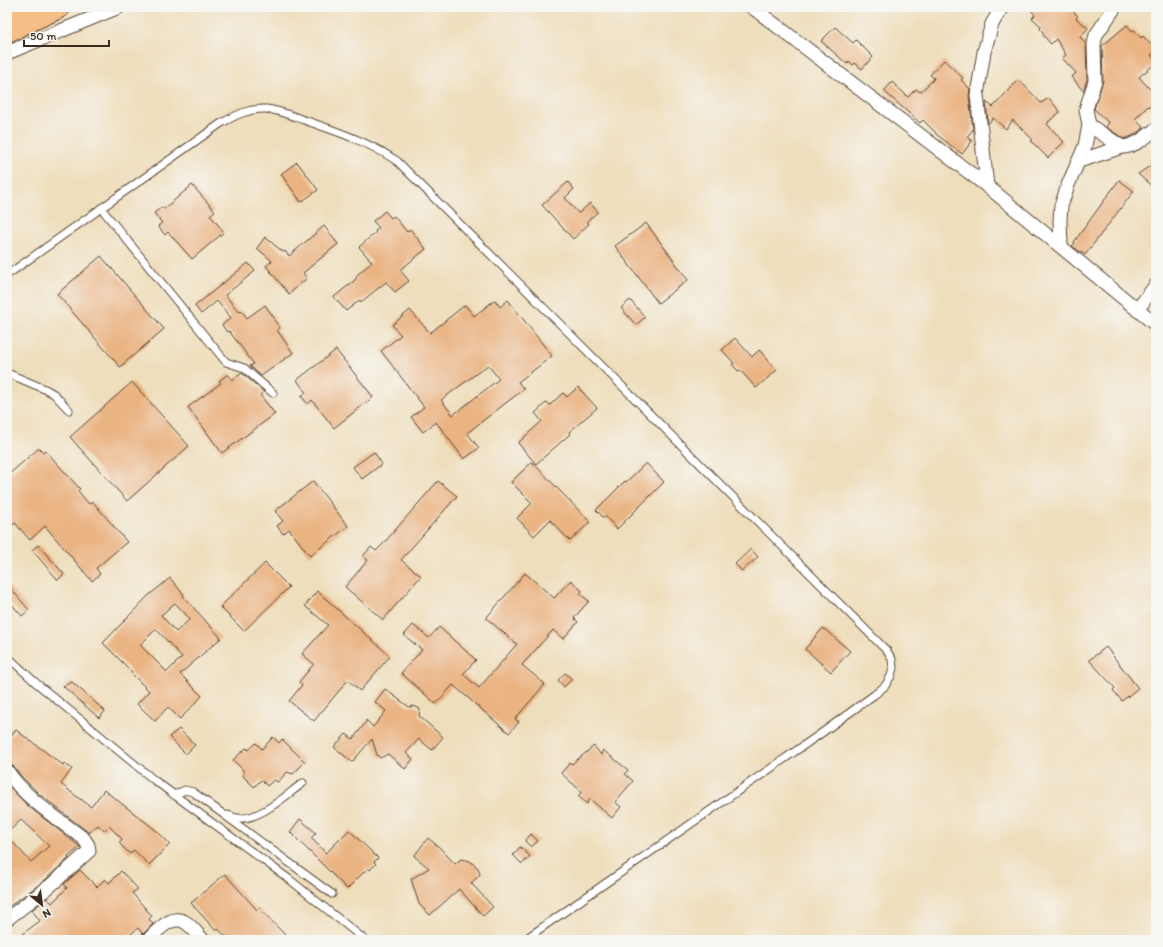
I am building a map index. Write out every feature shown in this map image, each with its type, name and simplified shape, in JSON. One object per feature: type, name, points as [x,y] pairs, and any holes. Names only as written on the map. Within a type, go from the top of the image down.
[{"type":"highway","points":[[7,13],[21,7]]},
{"type":"highway","points":[[7,31],[59,7]]},
{"type":"street","points":[[7,53],[119,7]]},
{"type":"street","points":[[752,7],[987,186],[1156,325]]},
{"type":"street","points":[[987,186],[977,95],[984,52],[992,24],[1002,7]]},
{"type":"street","points":[[1061,246],[1060,220],[1062,206],[1068,185],[1085,146],[1089,125],[1086,109],[1095,81],[1094,44],[1096,35],[1115,7]]},
{"type":"street","points":[[1089,125],[1122,147]]},
{"type":"street","points":[[1079,161],[1122,147],[1134,145],[1156,129]]},
{"type":"street","points":[[1137,310],[1156,285]]},
{"type":"street","points":[[7,771],[17,785],[34,801],[84,839],[89,851],[50,886],[7,919]]},
{"type":"street","points":[[148,940],[171,920],[178,920],[185,922],[203,940]]},
{"type":"lane","points":[[7,275],[220,124],[237,114],[251,110],[266,109],[289,114],[336,131],[380,150],[397,161],[887,651],[892,659],[893,668],[891,676],[885,686],[874,695],[524,940]]},
{"type":"lane","points":[[102,208],[226,362],[244,368],[273,393]]},
{"type":"lane","points":[[7,374],[54,394],[69,410]]},
{"type":"lane","points":[[7,656],[34,682],[154,780],[288,879],[365,940]]},
{"type":"lane","points":[[220,812],[236,818],[247,817],[260,813],[303,783]]},
{"type":"lane","points":[[174,795],[185,790],[193,792],[332,894]]},
{"type":"building","points":[[1029,7],[1069,7],[1078,16],[1076,18],[1088,28],[1080,37],[1086,44],[1087,80],[1083,91],[1072,77],[1076,73],[1062,58],[1066,55],[1056,39],[1051,44],[1043,35],[1043,32],[1040,29],[1041,26],[1032,18],[1035,15]]},
{"type":"building","points":[[1127,25],[1141,38],[1143,36],[1156,50],[1151,55],[1156,63],[1139,77],[1156,96],[1156,101],[1149,107],[1148,106],[1135,119],[1144,128],[1132,136],[1124,139],[1106,127],[1109,123],[1094,109],[1103,81],[1102,46]]},
{"type":"building","points":[[835,27],[853,43],[856,40],[873,57],[862,69],[855,63],[853,65],[849,61],[847,64],[821,41]]},
{"type":"building","points":[[944,60],[963,78],[961,80],[970,89],[969,96],[973,129],[967,137],[972,141],[962,154],[936,134],[923,120],[920,123],[884,91],[892,82],[908,97],[916,89],[920,92],[933,80],[934,78],[930,75]]},
{"type":"building","points":[[1017,81],[1020,81],[1041,103],[1049,98],[1060,112],[1047,124],[1064,142],[1048,158],[1013,120],[1006,129],[993,118],[988,124],[986,102],[993,107]]},
{"type":"building","points":[[297,162],[318,190],[301,202],[281,174]]},
{"type":"building","points":[[1156,162],[1156,190],[1138,174]]},
{"type":"building","points":[[1119,180],[1134,191],[1085,255],[1072,246]]},
{"type":"building","points":[[568,182],[574,189],[565,198],[578,213],[590,203],[598,212],[587,221],[589,224],[573,239],[542,205]]},
{"type":"building","points":[[192,185],[215,211],[210,215],[224,232],[192,259],[168,232],[165,235],[158,226],[162,223],[154,213],[162,207],[164,209]]},
{"type":"building","points":[[385,211],[391,218],[394,216],[407,232],[410,229],[426,249],[400,270],[409,281],[395,292],[386,282],[361,302],[360,300],[346,311],[334,297],[355,280],[358,274],[372,262],[359,247],[379,228],[373,221]]},
{"type":"building","points":[[646,223],[688,280],[658,303],[615,246]]},
{"type":"building","points":[[324,226],[338,244],[303,273],[307,278],[289,294],[266,266],[272,261],[257,248],[265,237],[283,252],[285,251],[289,256]]},
{"type":"building","points":[[101,256],[164,329],[120,367],[57,294]]},
{"type":"building","points":[[248,263],[255,271],[225,295],[239,312],[241,310],[247,318],[265,305],[280,328],[277,330],[293,353],[261,376],[250,366],[254,364],[229,331],[227,332],[222,325],[231,318],[217,301],[201,314],[195,306]]},
{"type":"building","points":[[495,300],[500,307],[508,300],[552,356],[518,382],[524,389],[467,433],[479,448],[464,459],[436,422],[423,432],[411,417],[424,407],[381,351],[401,335],[392,325],[410,310],[430,333],[465,305],[474,316]],"holes":[[[488,365],[499,379],[453,415],[441,400]]]},
{"type":"building","points":[[630,300],[645,317],[636,325],[621,308]]},
{"type":"building","points":[[735,338],[752,357],[759,350],[777,370],[756,388],[740,370],[738,371],[732,364],[734,363],[722,350]]},
{"type":"building","points":[[336,350],[373,397],[334,428],[312,400],[308,404],[301,396],[306,393],[297,380]]},
{"type":"building","points":[[242,373],[264,392],[260,395],[275,414],[222,453],[188,407],[221,383],[219,381],[228,374],[232,380]]},
{"type":"building","points":[[132,382],[189,446],[127,501],[70,437]]},
{"type":"building","points":[[578,387],[597,408],[569,432],[570,434],[536,464],[518,443],[542,421],[535,413],[547,402],[550,405],[563,393],[567,397]]},
{"type":"building","points":[[39,448],[43,452],[45,450],[80,489],[78,491],[89,504],[93,502],[127,542],[96,568],[100,574],[92,581],[45,526],[30,540],[15,523],[13,525],[7,518],[7,476]]},
{"type":"building","points":[[374,452],[382,464],[362,479],[353,467]]},
{"type":"building","points":[[532,462],[590,522],[570,541],[550,520],[534,536],[517,518],[532,503],[511,482]]},
{"type":"building","points":[[646,463],[664,482],[617,529],[605,516],[604,518],[596,510],[625,481],[626,482]]},
{"type":"building","points":[[313,481],[348,526],[310,556],[289,529],[283,534],[277,526],[283,521],[275,511]]},
{"type":"building","points":[[438,481],[457,496],[401,560],[421,576],[383,620],[345,587],[368,560],[363,556],[371,547],[376,551],[383,544]]},
{"type":"building","points":[[38,545],[64,574],[58,580],[32,550]]},
{"type":"building","points":[[751,549],[758,557],[742,571],[735,564]]},
{"type":"building","points":[[265,563],[289,587],[244,631],[220,607]]},
{"type":"building","points":[[525,573],[554,598],[571,580],[582,591],[580,594],[589,601],[574,618],[578,622],[563,639],[553,630],[522,665],[545,684],[515,719],[519,722],[509,733],[453,685],[436,704],[401,673],[422,650],[404,635],[413,625],[429,638],[439,627],[476,660],[463,674],[479,688],[517,644],[486,618]]},
{"type":"building","points":[[170,578],[184,595],[183,596],[221,638],[180,674],[202,696],[180,719],[168,707],[155,721],[137,704],[149,691],[103,643],[148,596]],"holes":[[[175,603],[190,619],[176,632],[161,615]],[[156,629],[182,657],[167,672],[140,645]]]},
{"type":"building","points":[[7,584],[29,610],[22,616],[7,599]]},
{"type":"building","points":[[317,591],[390,656],[360,691],[348,680],[314,721],[289,701],[302,685],[299,682],[314,664],[302,654],[328,625],[305,606]]},
{"type":"building","points":[[823,628],[850,651],[831,672],[805,649]]},
{"type":"building","points":[[1106,647],[1138,688],[1122,701],[1113,690],[1115,688],[1089,660]]},
{"type":"building","points":[[565,673],[572,679],[564,687],[558,680]]},
{"type":"building","points":[[72,682],[105,711],[99,718],[63,686]]},
{"type":"building","points":[[385,689],[409,707],[414,706],[420,709],[419,716],[443,737],[432,750],[419,739],[406,753],[413,759],[405,769],[388,754],[380,758],[377,755],[372,739],[352,762],[334,747],[346,734],[353,739],[366,720],[373,727],[386,711],[375,702]]},
{"type":"building","points":[[179,729],[195,745],[186,754],[169,737]]},
{"type":"building","points":[[16,730],[63,765],[64,763],[72,769],[61,784],[81,800],[91,807],[104,790],[157,831],[170,844],[149,865],[134,850],[130,854],[119,843],[122,839],[109,826],[104,831],[98,825],[89,833],[38,793],[13,766],[7,763],[7,740]]},
{"type":"building","points":[[273,737],[279,743],[282,739],[305,762],[293,774],[287,772],[278,782],[274,780],[267,786],[261,780],[254,787],[243,776],[244,771],[233,760],[246,748],[249,750],[256,743],[262,749]]},
{"type":"building","points":[[594,746],[601,755],[603,750],[628,770],[625,774],[633,781],[615,802],[621,807],[612,818],[590,799],[587,804],[578,796],[582,792],[561,773],[570,763],[572,764]]},
{"type":"building","points":[[7,784],[27,805],[80,847],[45,880],[7,908],[7,836],[31,862],[49,846],[21,820],[7,833]]},
{"type":"building","points":[[300,819],[316,833],[311,838],[326,853],[349,830],[378,858],[374,862],[376,864],[370,870],[368,868],[347,889],[290,832]]},
{"type":"building","points":[[531,834],[538,841],[531,847],[525,841]]},
{"type":"building","points":[[428,838],[455,864],[461,859],[470,861],[478,868],[480,875],[471,883],[493,907],[483,916],[459,889],[430,915],[419,904],[411,879],[429,868],[414,856]]},
{"type":"building","points":[[520,847],[530,856],[522,864],[513,855]]},
{"type":"building","points":[[80,870],[97,887],[105,879],[109,883],[121,871],[138,889],[132,893],[152,916],[149,919],[153,924],[143,934],[138,928],[124,940],[14,940],[40,921],[32,910],[47,898],[52,903],[67,888],[64,884]]},
{"type":"building","points":[[225,874],[257,910],[259,908],[290,940],[230,940],[218,929],[216,931],[191,903]]}]
